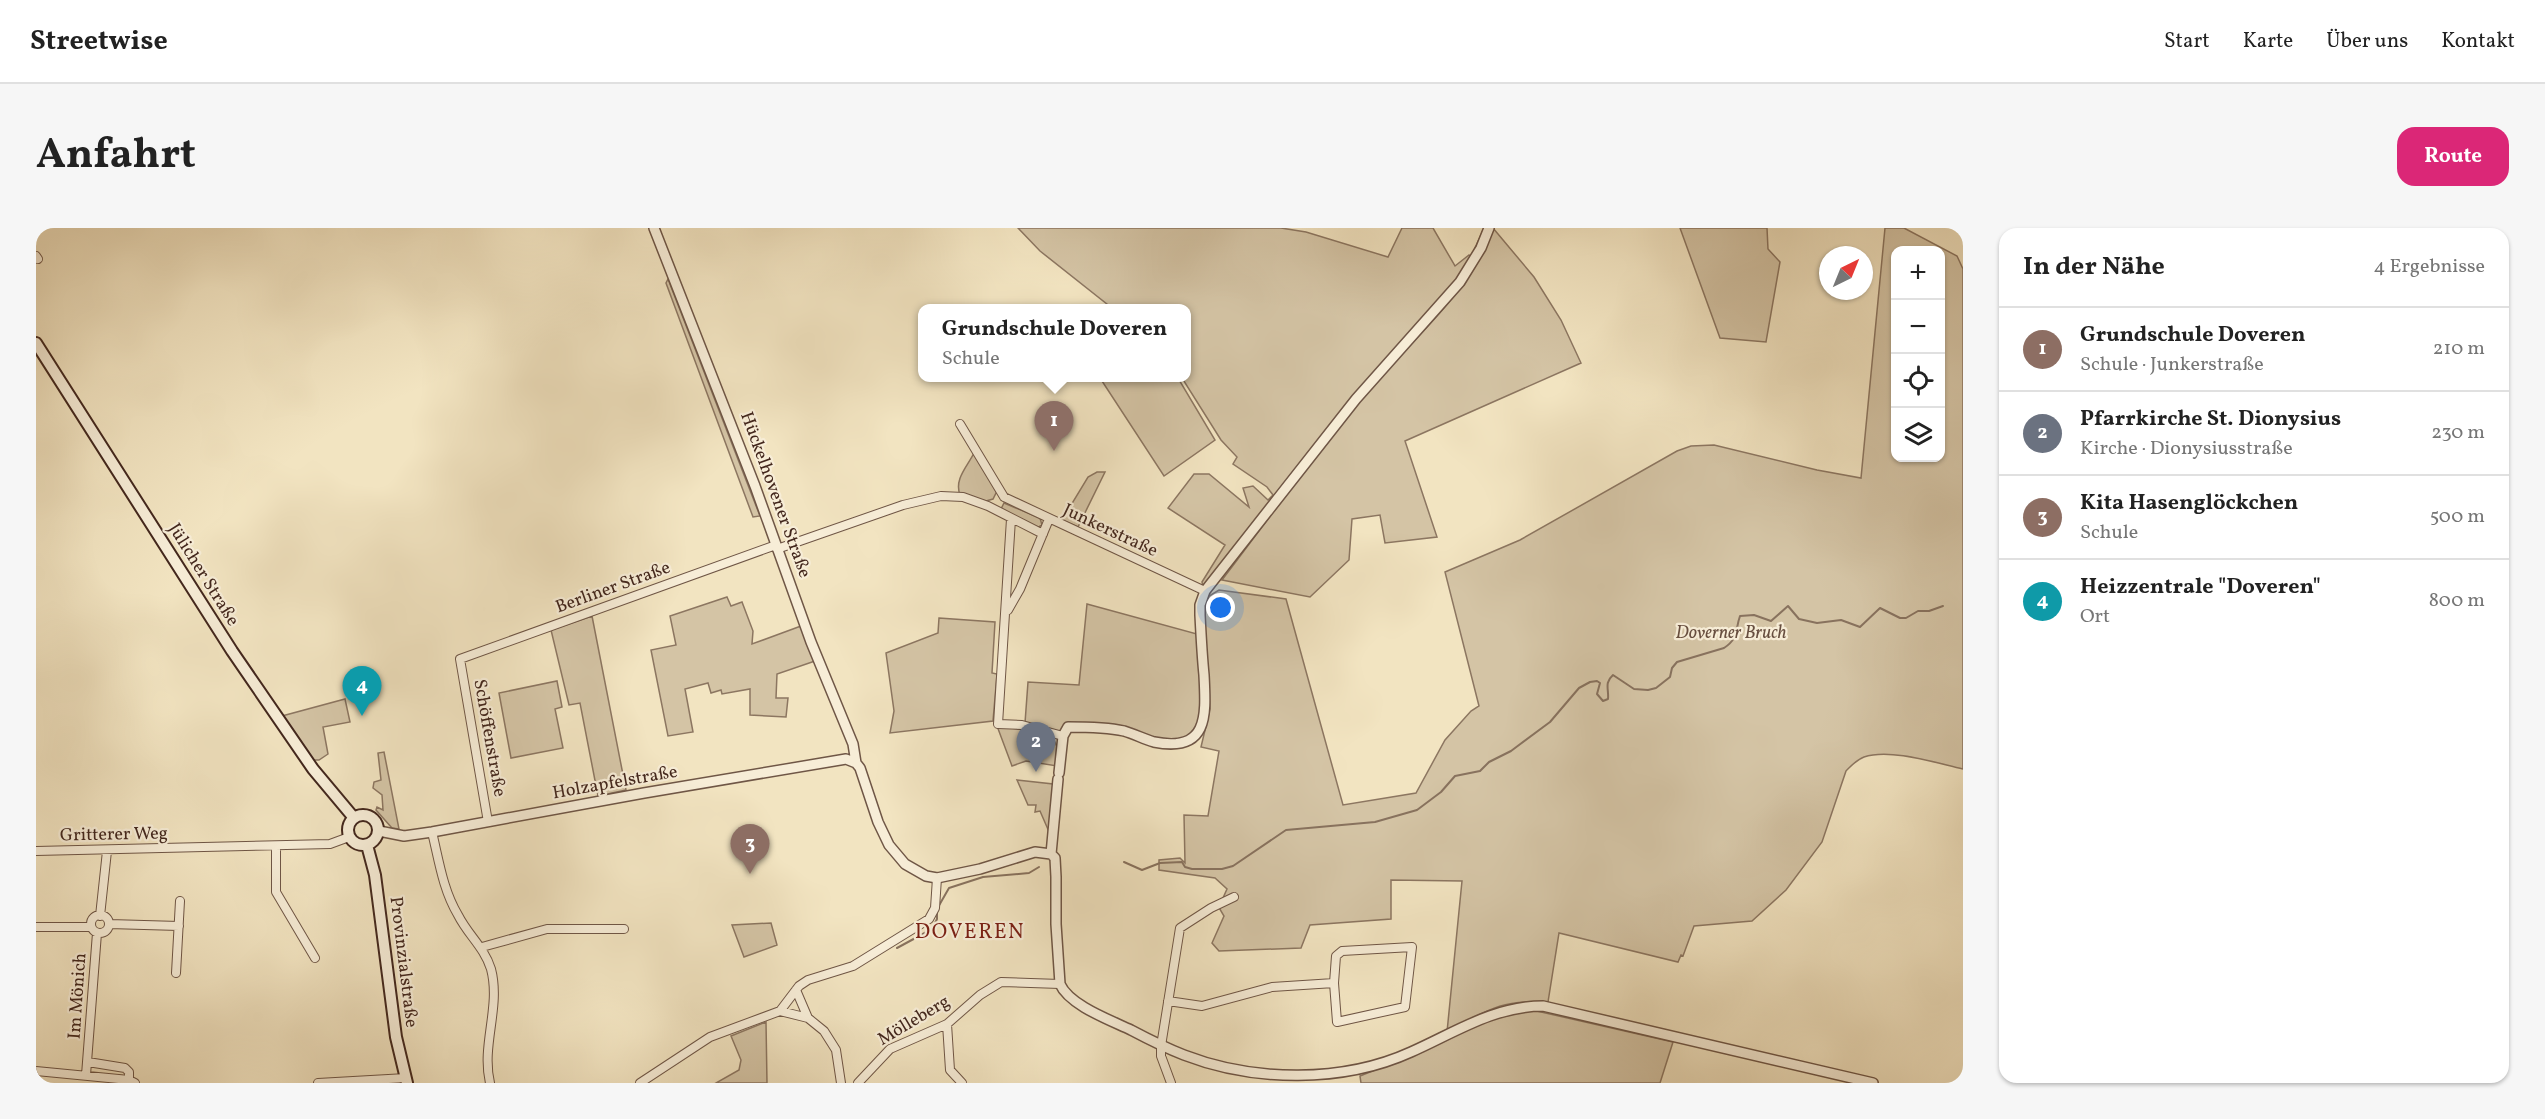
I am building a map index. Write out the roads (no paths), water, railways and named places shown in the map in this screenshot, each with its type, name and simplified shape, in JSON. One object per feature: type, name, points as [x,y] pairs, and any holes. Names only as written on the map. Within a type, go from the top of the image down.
[{"type":"main road","name":"Jülicher Straße","points":[[36,343],[232,651],[313,769],[354,818]]},
{"type":"main road","points":[[362,814],[373,818],[379,831],[375,840],[367,845],[359,845],[349,837],[348,825],[362,814]]},
{"type":"main road","name":"Provinzialstraße","points":[[367,845],[375,875],[396,1037],[407,1081]]},
{"type":"street","name":"Hückelhovener Straße","points":[[654,228],[731,424],[811,642],[853,744],[856,763],[860,768],[883,834],[892,850],[910,868],[926,876],[937,878]]},
{"type":"street","points":[[1489,228],[1481,248],[1460,282],[1356,399],[1205,591],[1200,605],[1200,615],[1206,713],[1197,734],[1184,742],[1167,744],[1123,731],[1086,727],[1068,728],[1063,736],[1052,854],[1055,858],[1060,984],[1070,998],[1161,1046],[1186,1056],[1244,1071],[1305,1075],[1337,1072],[1397,1059],[1502,1011],[1524,1006],[1543,1006],[1873,1083]]},
{"type":"street","points":[[960,424],[1004,496],[988,506]]},
{"type":"street","name":"Berliner Straße","points":[[460,659],[776,547],[903,505],[941,496],[963,497],[988,506],[1043,534]]},
{"type":"street","name":"Junkerstraße","points":[[1004,496],[1205,591]]},
{"type":"street","points":[[1011,519],[998,724],[1022,725],[1063,736]]},
{"type":"street","points":[[1006,614],[1020,589],[1049,519]]},
{"type":"street","name":"Schöffenstraße","points":[[460,659],[488,822]]},
{"type":"street","name":"Holzapfelstraße","points":[[379,831],[404,836],[846,759],[856,763]]},
{"type":"street","points":[[432,832],[445,886],[454,909],[482,946],[491,970],[494,989],[488,1051],[490,1083]]},
{"type":"street","name":"Gritterer Weg","points":[[36,851],[276,847],[330,844],[349,837]]},
{"type":"street","points":[[276,847],[276,892],[315,958]]},
{"type":"street","points":[[100,916],[107,851]]},
{"type":"street","points":[[780,1011],[796,990],[808,980],[853,966],[929,919],[935,908],[937,878],[980,869],[1035,852],[1052,854]]},
{"type":"street","points":[[1171,1083],[1161,1056],[1161,1046],[1180,928],[1211,908],[1234,897]]},
{"type":"street","points":[[176,973],[180,901]]},
{"type":"street","points":[[36,927],[105,932],[108,924],[106,918],[100,916],[92,919],[94,930]]},
{"type":"street","points":[[108,924],[179,926]]},
{"type":"street","points":[[482,946],[547,929],[624,929]]},
{"type":"street","name":"Im Mönich","points":[[86,1074],[94,930]]},
{"type":"street","points":[[1412,947],[1405,1007],[1337,1022],[1334,983],[1336,956],[1342,951],[1412,947]]},
{"type":"street","name":"Mölleberg","points":[[858,1083],[890,1049],[947,1024],[980,995],[1001,982],[1060,984]]},
{"type":"street","points":[[1168,1001],[1202,1006],[1272,987],[1334,983]]},
{"type":"street","points":[[796,990],[808,1018]]},
{"type":"street","points":[[640,1083],[710,1037],[780,1011],[808,1018],[824,1031],[836,1050],[841,1083]]},
{"type":"street","points":[[947,1024],[950,1070],[962,1083]]},
{"type":"street","points":[[36,1071],[86,1074],[132,1081],[125,1068],[88,1062]]},
{"type":"street","points":[[318,1083],[407,1081]]},
{"type":"waterway","points":[[1124,862],[1142,870],[1160,863],[1182,862],[1185,867],[1192,869],[1222,869],[1233,866],[1286,830],[1375,822],[1417,810],[1441,792],[1455,776],[1480,771],[1489,762],[1511,751],[1550,722],[1579,688],[1597,681],[1600,683],[1597,694],[1603,701],[1608,699],[1608,683],[1613,675],[1634,689],[1656,688],[1670,677],[1672,668],[1677,662],[1724,648],[1729,644],[1734,637],[1740,616],[1754,615],[1771,621],[1788,606],[1799,619],[1817,623],[1841,620],[1860,627],[1880,608],[1900,618],[1906,618],[1918,611],[1929,611],[1943,606]]},
{"type":"waterway","points":[[897,948],[932,929],[937,919],[937,909],[949,888],[983,877],[1029,873],[1039,867]]},
{"type":"place","name":"Grundschule Doveren","points":[[1054,451]]},
{"type":"place","name":"Heizzentrale \"Doveren\"","points":[[362,716]]},
{"type":"place","name":"Pfarrkirche St. Dionysius","points":[[1036,772]]},
{"type":"place","name":"Kita Hasenglöckchen","points":[[750,874]]},
{"type":"district","name":"DOVEREN","points":[[970,932]]},
{"type":"park label","name":"Doverner Bruch","points":[[1731,633]]}]
